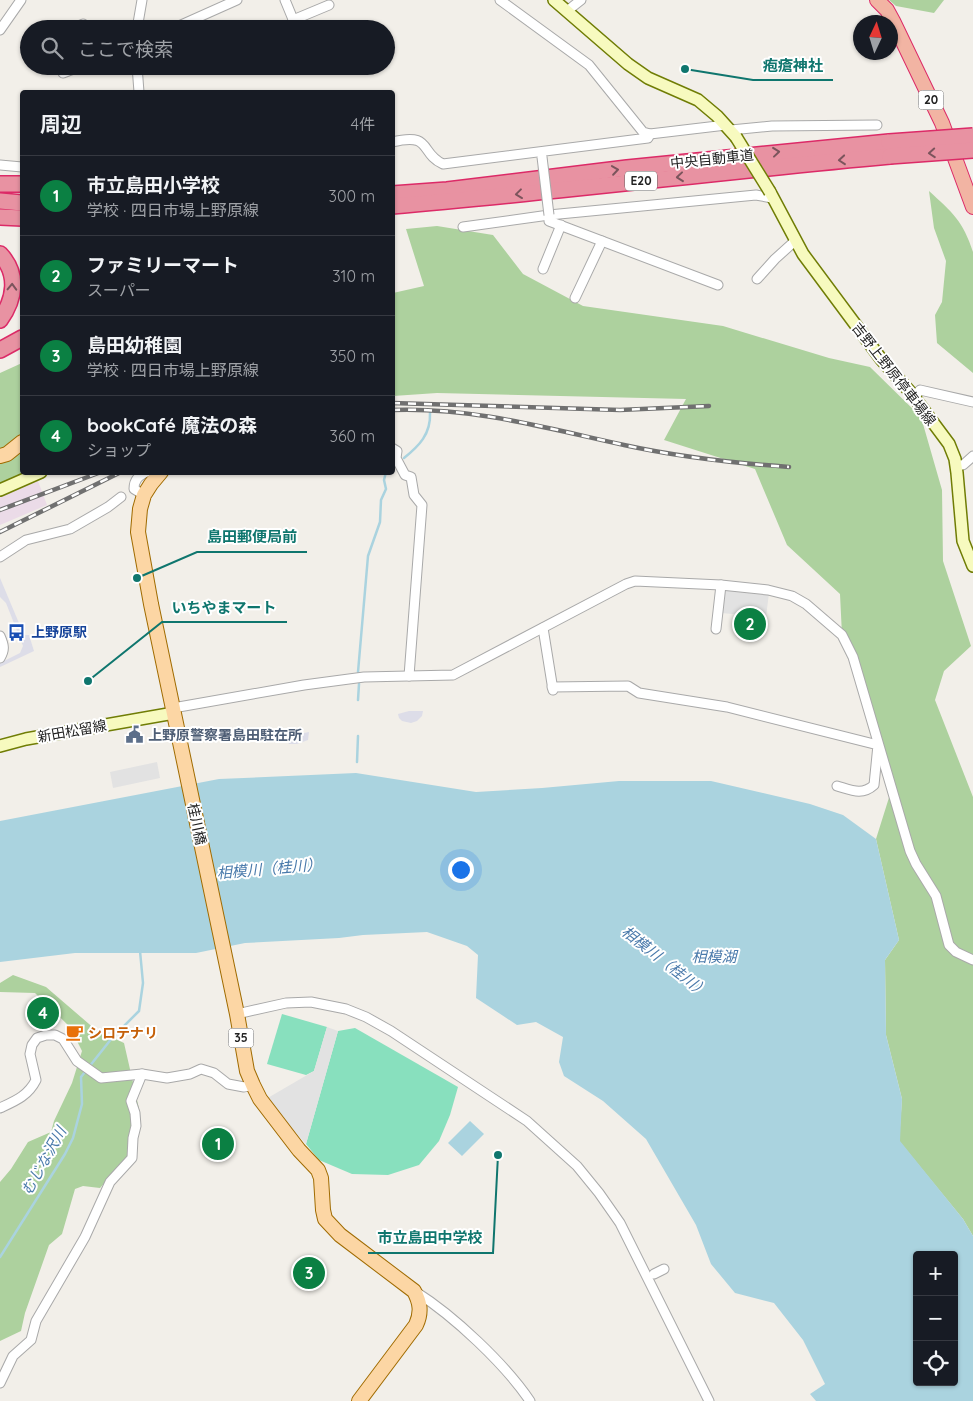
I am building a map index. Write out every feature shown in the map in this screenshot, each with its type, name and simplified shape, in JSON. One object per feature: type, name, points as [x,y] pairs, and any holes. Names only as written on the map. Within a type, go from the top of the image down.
[{"type":"highway","name":"20","points":[[877,0],[887,10],[893,21],[942,124],[973,207]]},
{"type":"highway","name":"中央自動車道","points":[[395,206],[482,199],[814,163],[973,136]]},
{"type":"highway","name":"中央自動車道","points":[[395,194],[578,175],[636,167],[890,149],[973,150]]},
{"type":"highway","points":[[395,186],[578,175]]},
{"type":"highway","points":[[0,184],[20,184]]},
{"type":"highway","points":[[395,214],[482,199]]},
{"type":"highway","points":[[0,201],[20,203]]},
{"type":"highway","points":[[0,217],[20,218]]},
{"type":"highway","points":[[0,254],[10,268],[13,288],[8,308],[0,320]]},
{"type":"highway","points":[[0,340],[20,331]]},
{"type":"highway","points":[[0,350],[20,339]]},
{"type":"highway","points":[[0,350],[20,345]]},
{"type":"main road","points":[[554,0],[628,64],[648,78],[698,100],[731,131]]},
{"type":"main road","name":"吉野上野原停車場線","points":[[731,131],[771,195],[803,254],[881,359],[914,397],[949,444],[956,465],[963,541],[973,566]]},
{"type":"main road","points":[[0,456],[7,454],[20,444]]},
{"type":"main road","points":[[0,490],[33,475]]},
{"type":"main road","name":"35","points":[[158,475],[144,496],[140,509],[138,532],[173,711]]},
{"type":"main road","name":"桂川橋","points":[[173,711],[237,1014]]},
{"type":"main road","name":"新田松留線","points":[[0,746],[35,737],[173,711]]},
{"type":"main road","name":"35","points":[[237,1014],[245,1063],[252,1085],[260,1099],[295,1145],[318,1170],[321,1178],[325,1219],[332,1228],[414,1291]]},
{"type":"main road","points":[[360,1401],[391,1360],[419,1318],[419,1303],[414,1291]]},
{"type":"street","points":[[0,30],[22,0]]},
{"type":"street","points":[[139,20],[142,0]]},
{"type":"street","points":[[192,20],[237,0]]},
{"type":"street","points":[[285,0],[293,20]]},
{"type":"street","points":[[500,0],[589,65],[643,132],[650,134],[731,131],[772,126],[877,125]]},
{"type":"street","points":[[567,11],[581,0]]},
{"type":"street","points":[[302,20],[329,5]]},
{"type":"street","points":[[138,75],[139,90]]},
{"type":"street","points":[[395,141],[411,138],[418,140],[425,145],[436,161],[443,164],[542,155],[648,138],[650,134]]},
{"type":"street","points":[[542,155],[549,221],[718,285]]},
{"type":"street","points":[[0,165],[20,167]]},
{"type":"street","points":[[463,227],[549,215],[771,195]]},
{"type":"street","points":[[543,269],[561,225]]},
{"type":"street","points":[[757,279],[796,240]]},
{"type":"street","points":[[575,298],[602,241]]},
{"type":"street","points":[[914,397],[920,390],[973,402]]},
{"type":"street","points":[[395,450],[397,451],[396,458],[405,475],[411,477],[414,495],[422,505],[409,676]]},
{"type":"street","points":[[956,465],[963,465],[973,456]]},
{"type":"street","points":[[141,475],[134,483],[134,489],[144,496]]},
{"type":"street","points":[[0,557],[26,540],[70,529],[108,507],[121,497]]},
{"type":"street","points":[[173,711],[304,685],[364,677],[453,675],[635,581],[721,585],[768,590],[792,596],[806,604],[842,634],[853,657],[910,851],[936,896],[949,945],[956,952],[973,960]]},
{"type":"street","points":[[716,629],[721,585]]},
{"type":"street","points":[[543,628],[553,688],[628,686],[639,693],[727,707],[878,745]]},
{"type":"street","points":[[0,636],[4,645],[4,651],[0,658]]},
{"type":"street","points":[[837,786],[861,792],[868,790],[874,785],[878,745]]},
{"type":"street","points":[[237,1014],[274,1005],[300,1002],[323,1003],[346,1009],[366,1017],[391,1031],[527,1121],[577,1166],[620,1222],[710,1401]]},
{"type":"street","points":[[0,1108],[21,1098],[32,1089],[36,1080],[30,1054],[32,1045],[37,1038],[46,1034],[63,1038],[77,1061],[101,1078],[142,1074],[167,1078],[190,1074],[201,1069],[214,1073],[228,1084],[244,1087],[252,1085]]},
{"type":"street","points":[[0,1383],[14,1356],[31,1340],[36,1322],[85,1237],[110,1182],[132,1158],[136,1126],[135,1113],[131,1101],[142,1074]]},
{"type":"street","points":[[654,1274],[664,1269]]},
{"type":"street","points":[[414,1291],[427,1299],[470,1335],[518,1383],[530,1401]]},
{"type":"shaded area","points":[[38,481],[47,505],[0,525],[0,497]]},
{"type":"shaded area","points":[[0,578],[24,635],[29,635],[34,651],[0,667],[0,663],[20,653],[23,646],[6,603],[0,597]]},
{"type":"shaded area","points":[[723,589],[769,593],[766,617],[721,613]]},
{"type":"shaded area","points":[[409,711],[423,711],[422,716],[417,721],[411,723],[402,721],[399,718],[398,714]]},
{"type":"shaded area","points":[[309,732],[308,740],[297,744],[289,744],[285,737]]},
{"type":"shaded area","points":[[157,762],[160,778],[113,788],[110,772]]},
{"type":"shaded area","points":[[327,1027],[338,1031],[306,1144],[266,1099],[314,1071]]},
{"type":"green space","points":[[889,0],[944,0],[934,13],[896,6]]},
{"type":"green space","points":[[929,191],[956,218],[965,232],[973,252],[973,373],[937,343],[935,315],[942,302],[946,261],[934,228]]},
{"type":"green space","points":[[437,226],[493,235],[523,274],[583,306],[723,326],[829,358],[870,367],[921,417],[942,490],[943,561],[971,646],[944,671],[935,700],[973,797],[973,1236],[963,1219],[899,1141],[902,1099],[886,1035],[885,960],[899,940],[876,839],[892,788],[842,635],[840,594],[787,545],[755,469],[664,440],[686,399],[437,393],[395,396],[395,293],[424,286],[406,229]]},
{"type":"green space","points":[[20,364],[20,475],[36,475],[0,490],[0,373]]},
{"type":"green space","points":[[13,975],[46,987],[96,1030],[124,1043],[140,1113],[138,1132],[125,1160],[100,1188],[83,1186],[75,1189],[62,1234],[49,1245],[25,1313],[21,1331],[0,1341],[0,1182],[11,1169],[28,1142],[51,1132],[54,1121],[72,1083],[82,1051],[70,1027],[35,993],[0,992],[0,983]]},
{"type":"green space","points":[[282,1014],[327,1027],[314,1071],[306,1075],[267,1064]]},
{"type":"green space","points":[[355,1028],[458,1087],[450,1115],[439,1141],[419,1165],[388,1175],[352,1174],[319,1160],[306,1144],[338,1031]]},
{"type":"water","name":"相模湖","points":[[356,773],[476,792],[619,781],[711,781],[810,804],[843,815],[876,839],[899,940],[885,960],[886,1035],[902,1099],[900,1141],[963,1219],[973,1236],[973,1401],[816,1401],[810,1394],[825,1384],[803,1340],[774,1303],[735,1293],[711,1264],[696,1225],[646,1139],[603,1101],[564,1076],[559,1062],[563,1037],[536,1022],[517,1025],[476,998],[478,955],[467,946],[427,932],[245,943],[196,953],[75,953],[0,962],[0,821],[219,779]]},
{"type":"water","points":[[470,1121],[484,1134],[462,1156],[448,1143]]},
{"type":"waterway","points":[[404,458],[423,439],[430,420],[430,413]]},
{"type":"waterway","points":[[358,672],[368,556],[380,522],[381,500],[386,489],[384,480],[385,475]]},
{"type":"waterway","points":[[358,700],[359,684]]},
{"type":"waterway","points":[[357,762],[358,736]]},
{"type":"waterway","name":"むじな沢川","points":[[0,1257],[65,1154],[73,1138],[82,1104],[81,1077],[112,1038],[139,1011],[143,983],[140,951]]},
{"type":"railway","points":[[395,403],[620,410],[709,406]]},
{"type":"railway","points":[[395,410],[422,410],[480,415],[665,453],[789,467]]},
{"type":"railway","points":[[0,510],[93,475]]},
{"type":"railway","points":[[0,532],[115,475]]},
{"type":"place","name":"疱瘡神社","points":[[685,69]]},
{"type":"place","name":"島田郵便局前","points":[[137,578]]},
{"type":"place","name":"ファミリーマート","points":[[750,624]]},
{"type":"place","name":"上野原駅","points":[[17,632]]},
{"type":"place","name":"いちやまマート","points":[[88,681]]},
{"type":"place","name":"上野原警察署島田駐在所","points":[[134,735]]},
{"type":"place","name":"bookCafé 魔法の森","points":[[43,1013]]},
{"type":"place","name":"シロテナリ","points":[[74,1033]]},
{"type":"place","name":"市立島田小学校","points":[[218,1144]]},
{"type":"place","name":"市立島田中学校","points":[[498,1155]]},
{"type":"place","name":"島田幼稚園","points":[[309,1273]]},
{"type":"water label","name":"相模川（桂川）","points":[[269,869]]},
{"type":"water label","name":"相模川（桂川）","points":[[665,962]]}]
